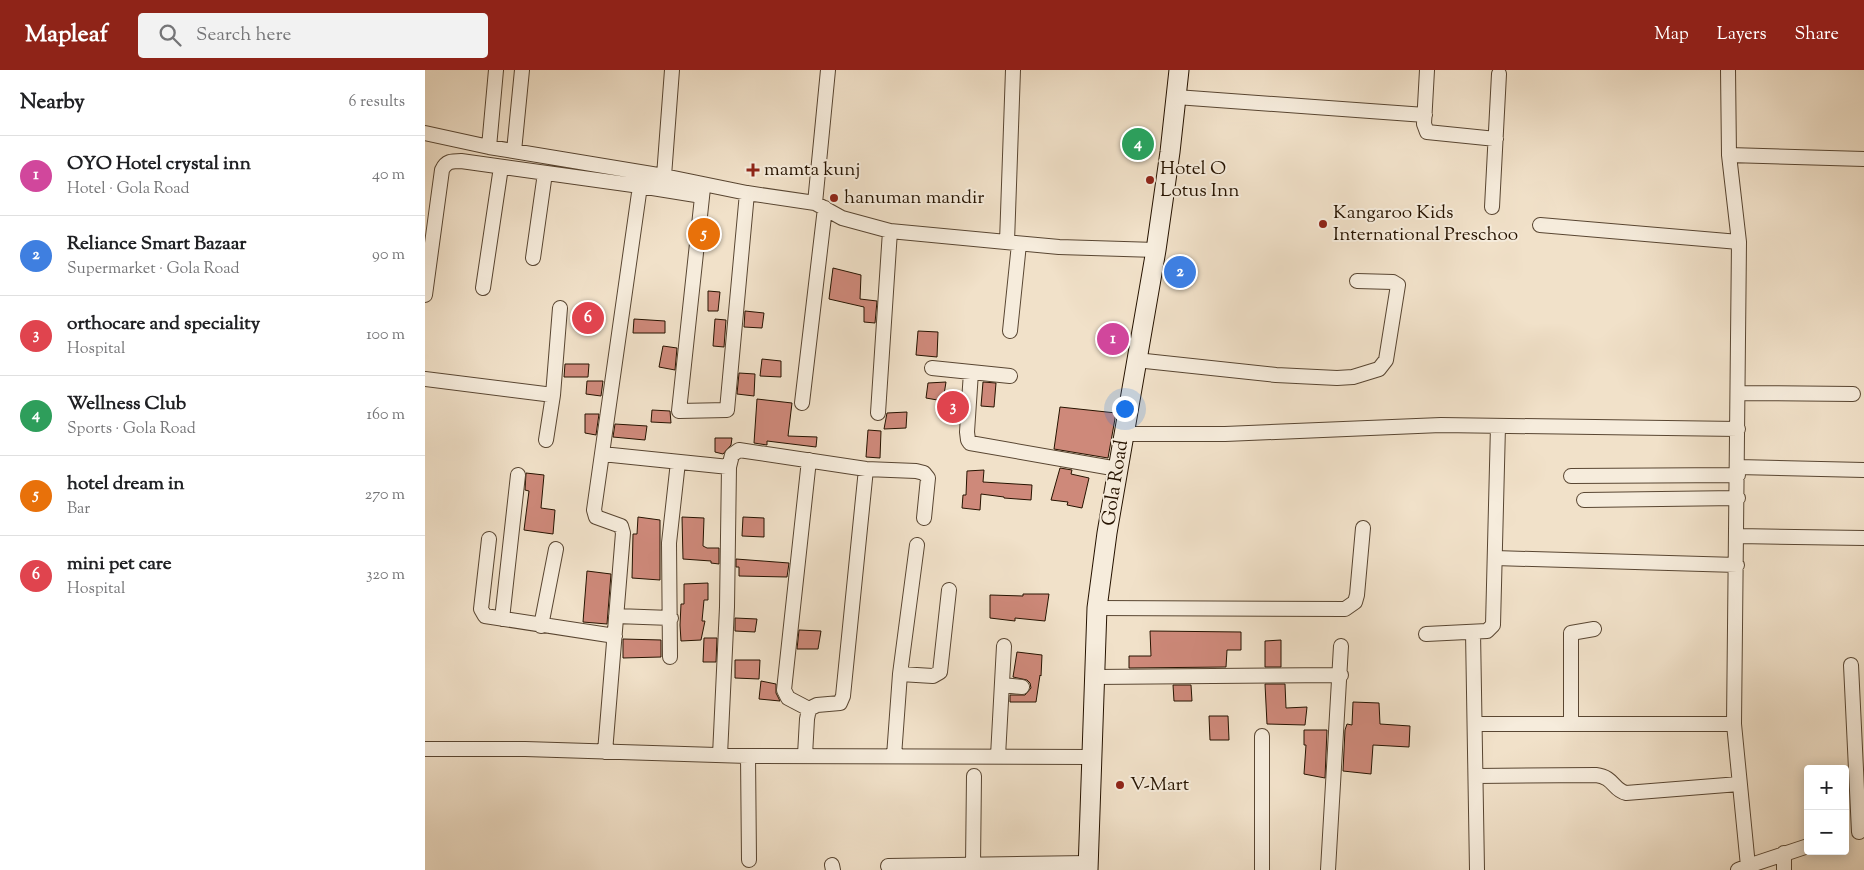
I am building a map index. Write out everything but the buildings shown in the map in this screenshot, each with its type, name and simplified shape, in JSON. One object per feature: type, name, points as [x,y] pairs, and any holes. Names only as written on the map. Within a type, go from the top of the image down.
[{"type":"street","points":[[489,146],[496,70]]},
{"type":"street","points":[[514,151],[522,70]]},
{"type":"street","points":[[664,176],[672,70]]},
{"type":"street","points":[[802,402],[820,206],[828,70]]},
{"type":"street","points":[[1010,331],[1013,243],[1013,70]]},
{"type":"street","name":"Gola Road","points":[[1088,866],[1097,608],[1136,360],[1156,250],[1179,70]]},
{"type":"street","points":[[1427,70],[1425,130],[1430,134],[1495,139]]},
{"type":"street","points":[[1728,70],[1729,155],[1739,242],[1735,724],[1743,868],[1804,847]]},
{"type":"street","points":[[1492,207],[1499,74]]},
{"type":"street","points":[[1176,97],[1425,115]]},
{"type":"street","points":[[425,133],[514,151],[664,176],[703,190]]},
{"type":"street","points":[[1729,155],[1864,159]]},
{"type":"street","points":[[425,295],[443,166],[449,162],[461,161],[640,186],[747,193],[820,206],[842,218],[890,231],[1059,247],[1156,250]]},
{"type":"street","points":[[483,288],[501,167]]},
{"type":"street","points":[[533,258],[545,173]]},
{"type":"street","points":[[605,752],[623,530],[621,526],[598,519],[595,516],[640,186]]},
{"type":"street","points":[[703,190],[679,411],[727,410],[747,193]]},
{"type":"street","points":[[1540,225],[1739,242]]},
{"type":"street","points":[[877,414],[890,231]]},
{"type":"street","points":[[1136,360],[1301,376],[1346,377],[1379,369],[1387,360],[1398,284],[1393,282],[1357,281]]},
{"type":"street","points":[[547,440],[553,395],[560,308]]},
{"type":"street","points":[[932,368],[1011,376]]},
{"type":"street","points":[[971,372],[967,432],[970,442],[1118,470]]},
{"type":"street","points":[[425,379],[553,395]]},
{"type":"street","points":[[1738,393],[1853,394]]},
{"type":"street","points":[[1124,434],[1225,434],[1441,425],[1738,429]]},
{"type":"street","points":[[1426,634],[1487,631],[1493,625],[1498,426]]},
{"type":"street","points":[[720,755],[727,608],[729,467],[731,455],[739,450],[866,468],[924,473],[928,478],[924,518]]},
{"type":"street","points":[[602,454],[729,467]]},
{"type":"street","points":[[809,460],[784,690],[788,698],[809,709]]},
{"type":"street","points":[[670,657],[669,543],[678,462]]},
{"type":"street","points":[[809,709],[817,705],[840,703],[843,696],[866,468]]},
{"type":"street","points":[[1571,476],[1738,471],[1864,470]]},
{"type":"street","points":[[502,619],[518,474]]},
{"type":"street","points":[[1584,500],[1738,498]]},
{"type":"street","points":[[1097,608],[1345,609],[1355,602],[1357,595],[1363,528]]},
{"type":"street","points":[[1737,536],[1864,538]]},
{"type":"street","points":[[489,539],[482,611],[485,616],[615,636]]},
{"type":"street","points":[[894,756],[900,674],[917,545]]},
{"type":"street","points":[[541,626],[556,549]]},
{"type":"street","points":[[1495,558],[1737,565]]},
{"type":"street","points":[[900,674],[933,676],[940,672],[949,590]]},
{"type":"street","points":[[616,616],[671,618]]},
{"type":"street","points":[[1571,724],[1571,632],[1594,629]]},
{"type":"street","points":[[1473,632],[1477,870]]},
{"type":"street","points":[[998,756],[1004,646]]},
{"type":"street","points":[[1328,870],[1341,675],[1341,646]]},
{"type":"street","points":[[1851,665],[1856,833]]},
{"type":"street","points":[[1094,677],[1341,675]]},
{"type":"street","points":[[1002,685],[1022,687]]},
{"type":"street","points":[[805,756],[809,709]]},
{"type":"street","points":[[1475,724],[1735,724]]},
{"type":"street","points":[[1262,736],[1262,870]]},
{"type":"street","points":[[425,749],[525,749],[748,756],[1091,757]]},
{"type":"street","points":[[748,756],[749,860]]},
{"type":"street","points":[[1476,776],[1596,775],[1607,777],[1619,790],[1627,793],[1739,784]]},
{"type":"street","points":[[973,865],[974,776]]},
{"type":"street","points":[[1784,853],[1784,870]]},
{"type":"street","points":[[888,866],[1088,866]]},
{"type":"place","name":"Wellness Club","points":[[1138,144]]},
{"type":"place","name":"mamta kunj","points":[[753,170]]},
{"type":"place","name":"Hotel O Lotus Inn","points":[[1150,180]]},
{"type":"place","name":"hanuman mandir","points":[[834,198]]},
{"type":"place","name":"Kangaroo Kids International Preschoo","points":[[1323,224]]},
{"type":"place","name":"hotel dream in","points":[[704,234]]},
{"type":"place","name":"Reliance Smart Bazaar","points":[[1180,272]]},
{"type":"place","name":"mini pet care","points":[[588,318]]},
{"type":"place","name":"OYO Hotel crystal inn","points":[[1113,339]]},
{"type":"place","name":"orthocare and speciality","points":[[953,407]]},
{"type":"place","name":"V-Mart","points":[[1120,785]]}]
